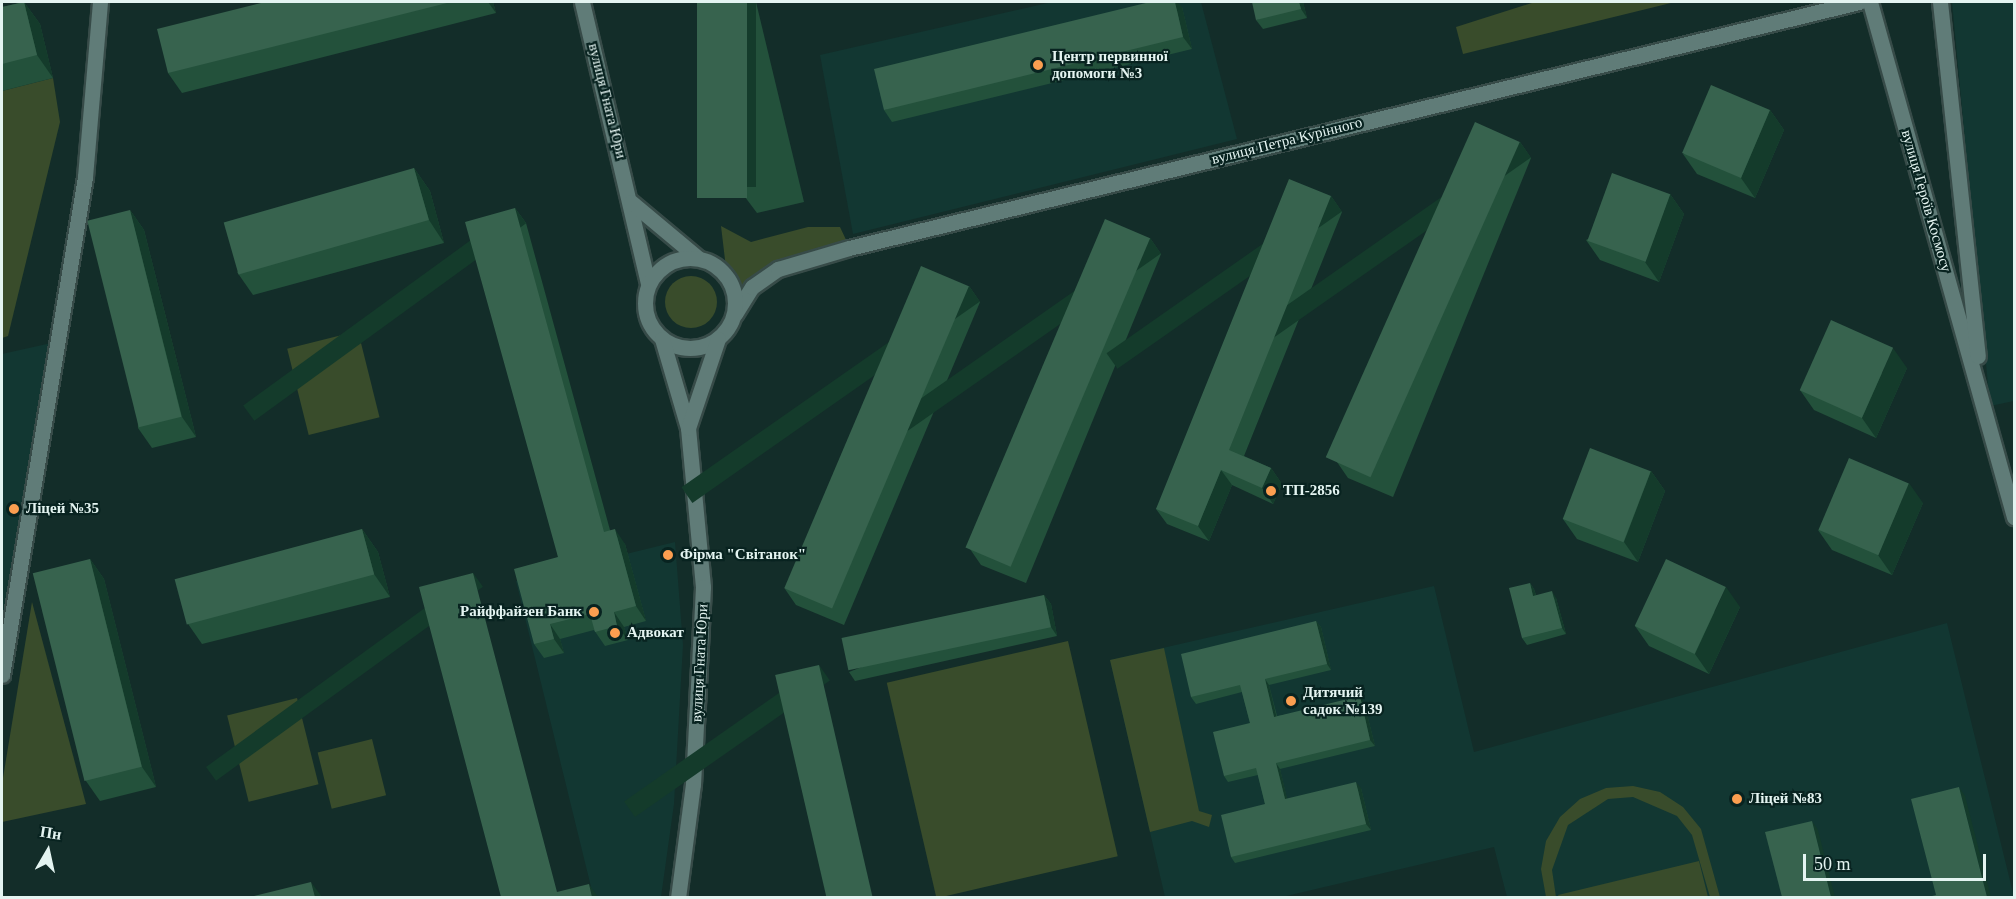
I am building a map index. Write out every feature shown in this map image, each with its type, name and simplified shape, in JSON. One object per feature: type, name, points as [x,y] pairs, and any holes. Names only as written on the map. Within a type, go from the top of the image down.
[{"type":"street","points":[[2,675],[85,177],[100,2]]},
{"type":"street","name":"вулиця Гната Юри","points":[[582,2],[631,201],[648,285]]},
{"type":"street","name":"вулиця Петра Курінного","points":[[735,314],[752,287],[778,269],[849,248],[1859,2]]},
{"type":"street","name":"вулиця Героїв Космосу","points":[[1870,2],[2014,517]]},
{"type":"street","name":"вулиця Героїв Космосу","points":[[1940,2],[1983,400]]},
{"type":"street","points":[[631,201],[698,258],[712,263],[732,285],[735,314],[718,339],[690,349],[662,339],[646,314],[648,285],[668,262],[698,258]]},
{"type":"street","name":"вулиця Гната Юри","points":[[662,339],[688,428],[703,587],[693,773],[678,897]]},
{"type":"street","name":"вулиця Гната Юри","points":[[688,428],[718,339]]},
{"type":"shaded area","points":[[1052,2],[1201,2],[1237,139],[853,234],[820,55]]},
{"type":"shaded area","points":[[1952,2],[2014,2],[2014,401],[1990,406]]},
{"type":"shaded area","name":"Ліцей №35","points":[[56,342],[2,664],[2,354]]},
{"type":"shaded area","points":[[675,542],[683,645],[674,804],[661,897],[584,897],[593,895],[516,581]]},
{"type":"shaded area","points":[[1434,586],[1474,752],[1947,623],[2014,897],[1507,897],[1494,847],[1282,897],[1165,897],[1110,660]]},
{"type":"green space","points":[[1535,2],[1675,2],[1463,54],[1456,27]]},
{"type":"green space","points":[[53,78],[60,122],[8,336],[2,338],[2,91]]},
{"type":"green space","points":[[721,226],[751,242],[808,227],[840,227],[848,244],[777,265],[739,296],[726,268]]},
{"type":"green space","points":[[691,276],[701,278],[709,284],[715,292],[717,302],[715,312],[709,320],[701,326],[691,328],[681,326],[673,320],[667,312],[665,302],[667,292],[673,284],[681,278]]},
{"type":"green space","points":[[358,331],[380,417],[309,435],[287,349]]},
{"type":"green space","points":[[32,602],[86,804],[2,822],[2,784]]},
{"type":"green space","points":[[1068,641],[1118,856],[936,898],[887,683]]},
{"type":"green space","points":[[1164,648],[1199,811],[1212,815],[1209,827],[1192,821],[1150,832],[1110,660]]},
{"type":"green space","points":[[297,698],[319,784],[249,802],[227,715]]},
{"type":"green space","points":[[372,739],[386,795],[332,809],[318,753]]},
{"type":"green space","points":[[1633,786],[1660,792],[1683,807],[1701,829],[1720,897],[1710,897],[1692,835],[1677,816],[1633,797],[1608,799],[1568,825],[1552,870],[1556,897],[1546,897],[1541,869],[1546,841],[1560,817],[1580,799],[1606,788]]},
{"type":"green space","points":[[1699,861],[1708,897],[1559,897],[1558,895]]},
{"type":"building","points":[[24,2],[37,55],[2,64],[2,7]]},
{"type":"building","points":[[265,2],[451,2],[168,73],[157,29]]},
{"type":"building","points":[[697,2],[747,2],[747,198],[697,198]]},
{"type":"building","name":"Центр первинної допомоги №3","points":[[1150,2],[1175,2],[1183,37],[884,110],[874,69]]},
{"type":"building","points":[[1252,2],[1299,2],[1301,9],[1256,20]]},
{"type":"building","points":[[1711,85],[1770,110],[1741,178],[1682,153]]},
{"type":"building","points":[[1475,122],[1520,142],[1370,477],[1326,457]]},
{"type":"building","points":[[414,168],[429,220],[239,274],[224,223]]},
{"type":"building","points":[[1612,173],[1670,194],[1646,262],[1587,241]]},
{"type":"building","points":[[1289,179],[1331,196],[1229,450],[1271,468],[1262,488],[1221,470],[1198,526],[1156,509]]},
{"type":"building","points":[[515,208],[604,532],[615,529],[636,606],[614,612],[617,626],[595,632],[590,614],[550,624],[554,639],[534,644],[514,569],[558,557],[465,222]]},
{"type":"building","points":[[130,210],[182,417],[139,427],[87,221]]},
{"type":"building","points":[[1105,219],[1150,238],[1011,567],[966,548]]},
{"type":"building","points":[[921,266],[969,286],[832,608],[784,588]]},
{"type":"building","points":[[1831,320],[1893,348],[1862,418],[1800,390]]},
{"type":"building","points":[[1590,448],[1651,471],[1623,542],[1563,519]]},
{"type":"building","points":[[1849,458],[1909,483],[1878,555],[1819,530]]},
{"type":"building","points":[[362,529],[374,574],[187,625],[175,579]]},
{"type":"building","points":[[90,559],[142,767],[85,781],[33,573]]},
{"type":"building","points":[[1666,559],[1726,587],[1695,654],[1635,626]]},
{"type":"building","points":[[473,573],[557,892],[589,884],[592,897],[501,897],[419,587]]},
{"type":"building","points":[[1530,583],[1533,596],[1552,591],[1562,628],[1522,638],[1509,588]]},
{"type":"building","points":[[1044,595],[1051,627],[848,670],[842,638]]},
{"type":"building","points":[[1316,621],[1327,664],[1265,679],[1274,717],[1360,696],[1370,740],[1276,763],[1285,799],[1356,782],[1366,824],[1231,857],[1221,815],[1265,804],[1256,768],[1224,776],[1213,732],[1250,723],[1240,685],[1191,697],[1181,654]]},
{"type":"building","points":[[819,665],[873,897],[827,898],[775,675]]},
{"type":"building","points":[[1959,787],[1987,897],[1928,897],[1936,895],[1911,799]]},
{"type":"building","points":[[1812,821],[1831,897],[1782,897],[1765,832]]},
{"type":"building","points":[[311,882],[315,897],[250,897]]},
{"type":"place","name":"Центр первинної допомоги №3","points":[[1038,65]]},
{"type":"place","name":"ТП-2856","points":[[1271,491]]},
{"type":"place","name":"Ліцей №35","points":[[14,509]]},
{"type":"place","name":"Фірма \"Світанок\"","points":[[668,555]]},
{"type":"place","name":"Райффайзен Банк","points":[[594,612]]},
{"type":"place","name":"Адвокат","points":[[615,633]]},
{"type":"place","name":"Дитячий садок №139","points":[[1291,701]]},
{"type":"place","name":"Ліцей №83","points":[[1737,799]]}]
